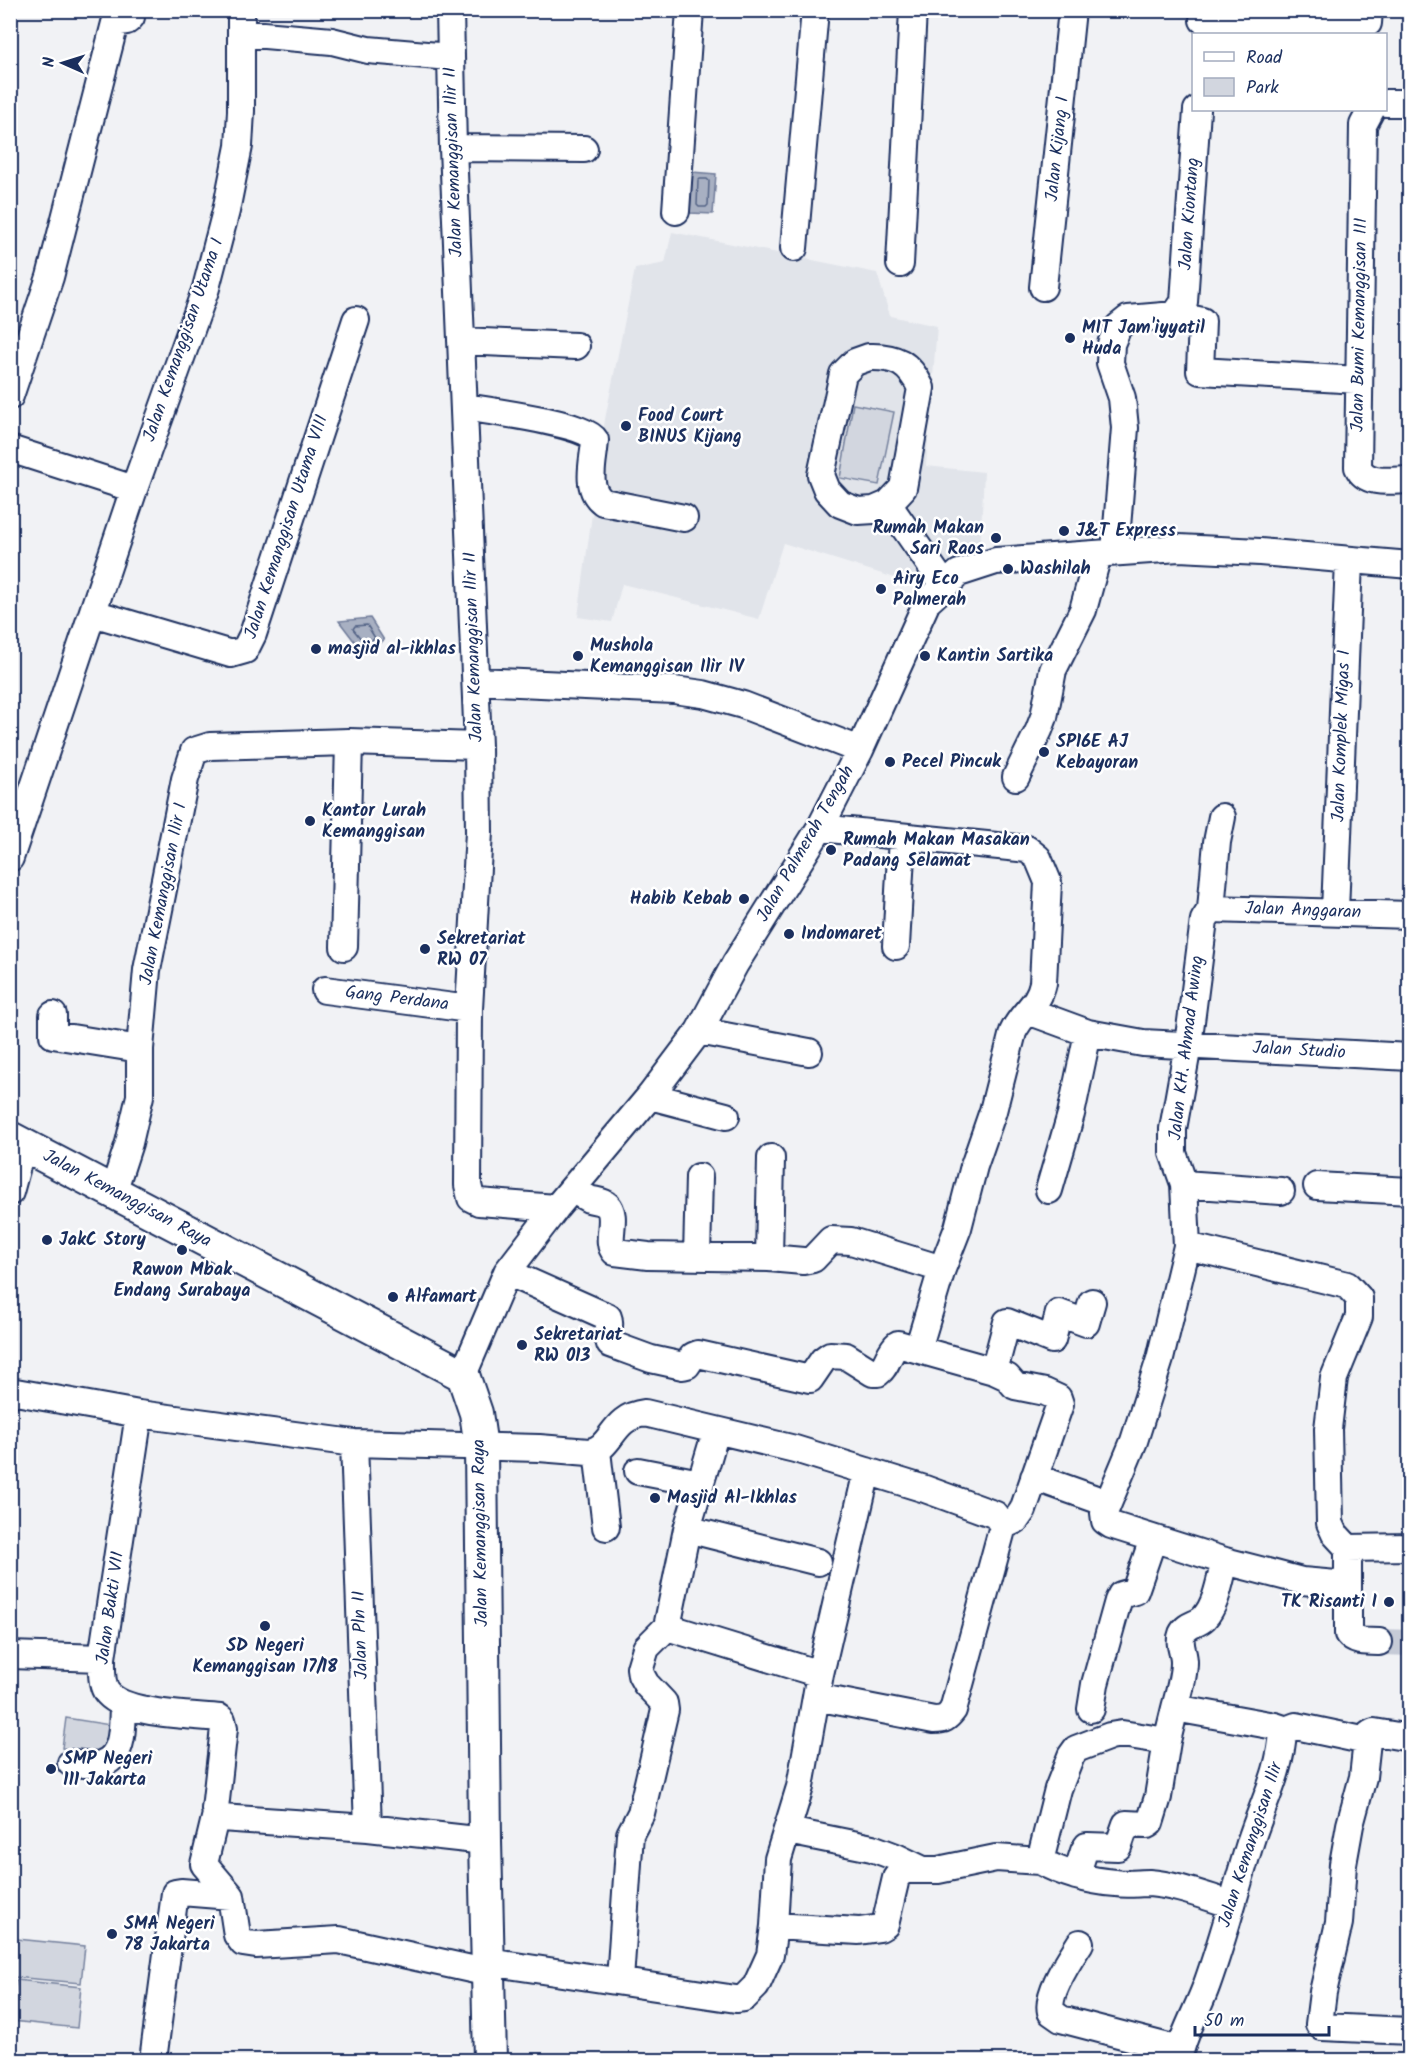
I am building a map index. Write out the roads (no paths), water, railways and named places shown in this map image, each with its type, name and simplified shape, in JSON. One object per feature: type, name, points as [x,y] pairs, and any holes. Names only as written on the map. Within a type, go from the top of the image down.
[{"type":"main road","name":"Jalan Kemanggisan Raya","points":[[17,1141],[463,1375],[476,1413],[481,1448],[476,1840],[488,1967],[489,2061]]},
{"type":"street","points":[[10,396],[17,353],[50,277],[115,23],[121,20],[127,21],[131,17],[131,10]]},
{"type":"street","name":"Jalan Kemanggisan Ilir II","points":[[450,10],[453,148],[478,746],[479,832],[470,1009],[468,1185],[471,1198],[479,1202],[564,1198]]},
{"type":"street","points":[[676,212],[690,10]]},
{"type":"street","points":[[794,248],[815,10]]},
{"type":"street","points":[[900,264],[913,10]]},
{"type":"street","name":"Jalan Kijang I","points":[[1043,287],[1072,10]]},
{"type":"street","points":[[1203,22],[1271,23],[1368,17]]},
{"type":"street","points":[[241,22],[368,50],[450,57]]},
{"type":"street","name":"Jalan Kemanggisan Utama I","points":[[10,858],[134,489],[206,288],[226,211],[239,146],[241,22]]},
{"type":"street","points":[[1387,103],[1410,104]]},
{"type":"street","name":"Jalan Kiontang","points":[[1175,315],[1184,302],[1197,111]]},
{"type":"street","name":"Jalan Bumi Kemanggisan III","points":[[1367,117],[1358,467],[1360,472],[1373,480],[1410,480]]},
{"type":"street","points":[[453,148],[584,149]]},
{"type":"street","points":[[1016,777],[1044,717],[1053,670],[1083,610],[1106,554],[1117,501],[1125,428],[1122,398],[1110,363],[1111,344],[1118,327],[1128,319],[1175,315],[1202,321],[1200,371],[1359,380]]},
{"type":"street","name":"Jalan Kemanggisan Utama VIII","points":[[93,613],[231,654],[245,651],[253,634],[356,320]]},
{"type":"street","points":[[461,340],[576,346]]},
{"type":"street","points":[[869,357],[886,357],[898,361],[914,374],[921,388],[903,488],[888,504],[874,510],[858,511],[840,504],[827,490],[821,475],[843,374],[855,362],[869,357]]},
{"type":"street","points":[[465,407],[562,425],[592,435],[596,440],[592,486],[596,496],[603,502],[684,518]]},
{"type":"street","points":[[10,449],[134,489]]},
{"type":"street","points":[[888,504],[945,586]]},
{"type":"street","name":"Jalan Palmerah Tengah","points":[[463,1375],[507,1272],[564,1198],[650,1096],[699,1031],[735,964],[820,828],[860,750],[927,602],[959,573],[996,561],[1179,548],[1260,552],[1349,561]]},
{"type":"street","points":[[1349,561],[1410,565]]},
{"type":"street","name":"Jalan Komplek Migas I","points":[[1335,911],[1349,561]]},
{"type":"street","points":[[476,681],[674,690],[703,694],[743,705],[860,750]]},
{"type":"street","points":[[344,947],[350,742],[478,746]]},
{"type":"street","name":"Jalan Kemanggisan Ilir I","points":[[113,1192],[129,1143],[140,1096],[140,1049],[147,970],[192,753],[202,747],[210,746],[350,742]]},
{"type":"street","name":"Jalan KH. Ahmad Awing","points":[[1107,1503],[1134,1441],[1157,1369],[1187,1246],[1184,1184],[1173,1153],[1173,1129],[1222,817]]},
{"type":"street","points":[[820,828],[1028,849],[1038,858],[1048,882],[1041,995],[1019,1021],[1013,1032],[993,1111],[974,1166],[958,1228],[942,1269],[918,1349]]},
{"type":"street","points":[[896,946],[903,837]]},
{"type":"street","name":"Jalan Anggaran","points":[[1207,914],[1335,911],[1410,915]]},
{"type":"street","name":"Gang Perdana","points":[[325,990],[470,1009]]},
{"type":"street","name":"Jalan Studio","points":[[1028,1011],[1088,1033],[1143,1044],[1410,1058]]},
{"type":"street","points":[[53,1015],[53,1035],[140,1049]]},
{"type":"street","points":[[699,1031],[809,1052]]},
{"type":"street","points":[[1049,1190],[1071,1114],[1088,1033]]},
{"type":"street","points":[[650,1096],[726,1116]]},
{"type":"street","points":[[10,1192],[17,1141]]},
{"type":"street","points":[[769,1258],[771,1158]]},
{"type":"street","points":[[697,1256],[699,1177]]},
{"type":"street","points":[[1184,1184],[1281,1191]]},
{"type":"street","points":[[1317,1186],[1410,1191]]},
{"type":"street","points":[[564,1198],[587,1198],[606,1203],[611,1213],[611,1246],[615,1252],[648,1256],[769,1258],[803,1261],[813,1259],[831,1240],[851,1241],[942,1269]]},
{"type":"street","points":[[1187,1246],[1347,1285],[1359,1298],[1359,1317],[1334,1378],[1328,1429],[1330,1523],[1335,1534],[1348,1548],[1348,1634],[1352,1639],[1358,1641],[1379,1642]]},
{"type":"street","points":[[507,1272],[608,1317],[610,1321],[607,1336],[610,1344],[651,1359],[683,1366],[698,1354],[810,1379],[826,1356],[835,1355],[846,1356],[878,1373],[883,1370],[890,1353],[898,1344],[994,1371],[1007,1377],[1015,1386],[1052,1394],[1060,1401],[1023,1510],[1016,1520],[1003,1526]]},
{"type":"street","points":[[994,1371],[1007,1322],[1052,1340],[1059,1313],[1086,1323],[1092,1302]]},
{"type":"street","points":[[10,1391],[139,1414],[354,1443],[539,1448],[589,1452],[597,1451],[604,1446],[618,1424],[635,1414],[645,1413],[795,1449],[925,1489],[996,1515],[1003,1526],[953,1710],[943,1720],[934,1720],[818,1686],[667,1627]]},
{"type":"street","name":"Jalan Bakti VII","points":[[123,1704],[106,1690],[102,1679],[102,1658],[139,1414]]},
{"type":"street","points":[[620,1980],[630,1834],[641,1813],[665,1710],[664,1703],[646,1684],[639,1668],[646,1648],[667,1627],[687,1529],[716,1431]]},
{"type":"street","name":"Jalan Pln II","points":[[354,1443],[368,1828]]},
{"type":"street","points":[[597,1451],[606,1527]]},
{"type":"street","points":[[638,1471],[700,1483]]},
{"type":"street","points":[[71,1763],[100,1764],[113,1758],[120,1743],[123,1704],[145,1710],[222,1720],[225,1728],[216,1814],[204,1864],[231,1896],[237,1935],[243,1943],[256,1945],[339,1940],[488,1967],[620,1980],[736,1999],[744,1998],[756,1986],[770,1955],[778,1860],[800,1787],[818,1686],[867,1471]]},
{"type":"street","points":[[1034,1477],[1107,1503],[1104,1513],[1105,1521],[1111,1525],[1225,1561],[1302,1581],[1348,1585]]},
{"type":"street","points":[[687,1529],[818,1562]]},
{"type":"street","points":[[1091,1709],[1095,1684],[1118,1601],[1121,1595],[1135,1591],[1153,1539]]},
{"type":"street","points":[[1348,1548],[1410,1547]]},
{"type":"street","points":[[1076,1876],[1084,1851],[1088,1846],[1118,1847],[1126,1824],[1147,1825],[1150,1823],[1158,1797],[1167,1741],[1183,1678],[1185,1661],[1180,1644],[1182,1635],[1187,1627],[1202,1620],[1207,1614],[1213,1603],[1225,1561]]},
{"type":"street","points":[[10,1655],[102,1658]]},
{"type":"street","points":[[1175,1708],[1275,1726],[1283,1731],[1296,1726],[1367,1741]]},
{"type":"street","name":"Jalan Kemanggisan Ilir","points":[[1179,2055],[1207,1985],[1231,1904],[1282,1753],[1283,1731]]},
{"type":"street","points":[[1410,1738],[1374,1732],[1370,1734],[1367,1741],[1363,1777],[1350,1825],[1343,1864],[1340,1923],[1323,1992],[1319,2024],[1322,2027],[1410,2031]]},
{"type":"street","points":[[1040,1861],[1058,1789],[1076,1749],[1122,1734],[1167,1741]]},
{"type":"street","points":[[216,1814],[221,1818],[368,1828],[476,1840]]},
{"type":"street","points":[[788,1831],[872,1848],[921,1869]]},
{"type":"street","points":[[774,1926],[859,1932],[882,1927],[885,1924],[899,1873],[903,1870],[938,1870],[996,1858],[1040,1861],[1063,1873],[1076,1876],[1116,1883],[1149,1883],[1231,1904]]},
{"type":"street","points":[[153,2061],[176,1893],[231,1896]]},
{"type":"street","points":[[1080,1943],[1059,1979],[1051,2000],[1052,2012],[1061,2019],[1179,2055]]},
{"type":"water","points":[[692,172],[716,174],[713,214],[690,213]]},
{"type":"water","points":[[370,618],[384,640],[364,654],[339,621]]},
{"type":"tunnel","points":[[1379,1642],[1410,1643]]},
{"type":"place","name":"MIT Jam'iyyatil Huda","points":[[1070,338]]},
{"type":"place","name":"Food Court BINUS Kijang","points":[[626,426]]},
{"type":"place","name":"J&T Express","points":[[1064,531]]},
{"type":"place","name":"Rumah Makan Sari Raos","points":[[996,538]]},
{"type":"place","name":"Washilah","points":[[1008,569]]},
{"type":"place","name":"Airy Eco Palmerah","points":[[881,589]]},
{"type":"place","name":"masjid al-ikhlas","points":[[316,649]]},
{"type":"place","name":"Mushola Kemanggisan Ilir IV","points":[[578,656]]},
{"type":"place","name":"Kantin Sartika","points":[[925,656]]},
{"type":"place","name":"SP16E AJ Kebayoran","points":[[1044,752]]},
{"type":"place","name":"Pecel Pincuk","points":[[890,762]]},
{"type":"place","name":"Kantor Lurah Kemanggisan","points":[[310,821]]},
{"type":"place","name":"Rumah Makan Masakan Padang Selamat","points":[[831,850]]},
{"type":"place","name":"Habib Kebab","points":[[744,899]]},
{"type":"place","name":"Indomaret","points":[[789,934]]},
{"type":"place","name":"Sekretariat RW 07","points":[[425,949]]},
{"type":"place","name":"JakC Story","points":[[47,1240]]},
{"type":"place","name":"Rawon Mbak Endang Surabaya","points":[[182,1250]]},
{"type":"place","name":"Alfamart","points":[[393,1297]]},
{"type":"place","name":"Sekretariat RW 013","points":[[522,1345]]},
{"type":"place","name":"Masjid Al-Ikhlas","points":[[655,1498]]},
{"type":"place","name":"TK Risanti I","points":[[1389,1602]]},
{"type":"place","name":"SD Negeri Kemanggisan 17/18","points":[[265,1626]]},
{"type":"place","name":"SMP Negeri 111 Jakarta","points":[[51,1769]]},
{"type":"place","name":"SMA Negeri 78 Jakarta","points":[[112,1934]]}]
